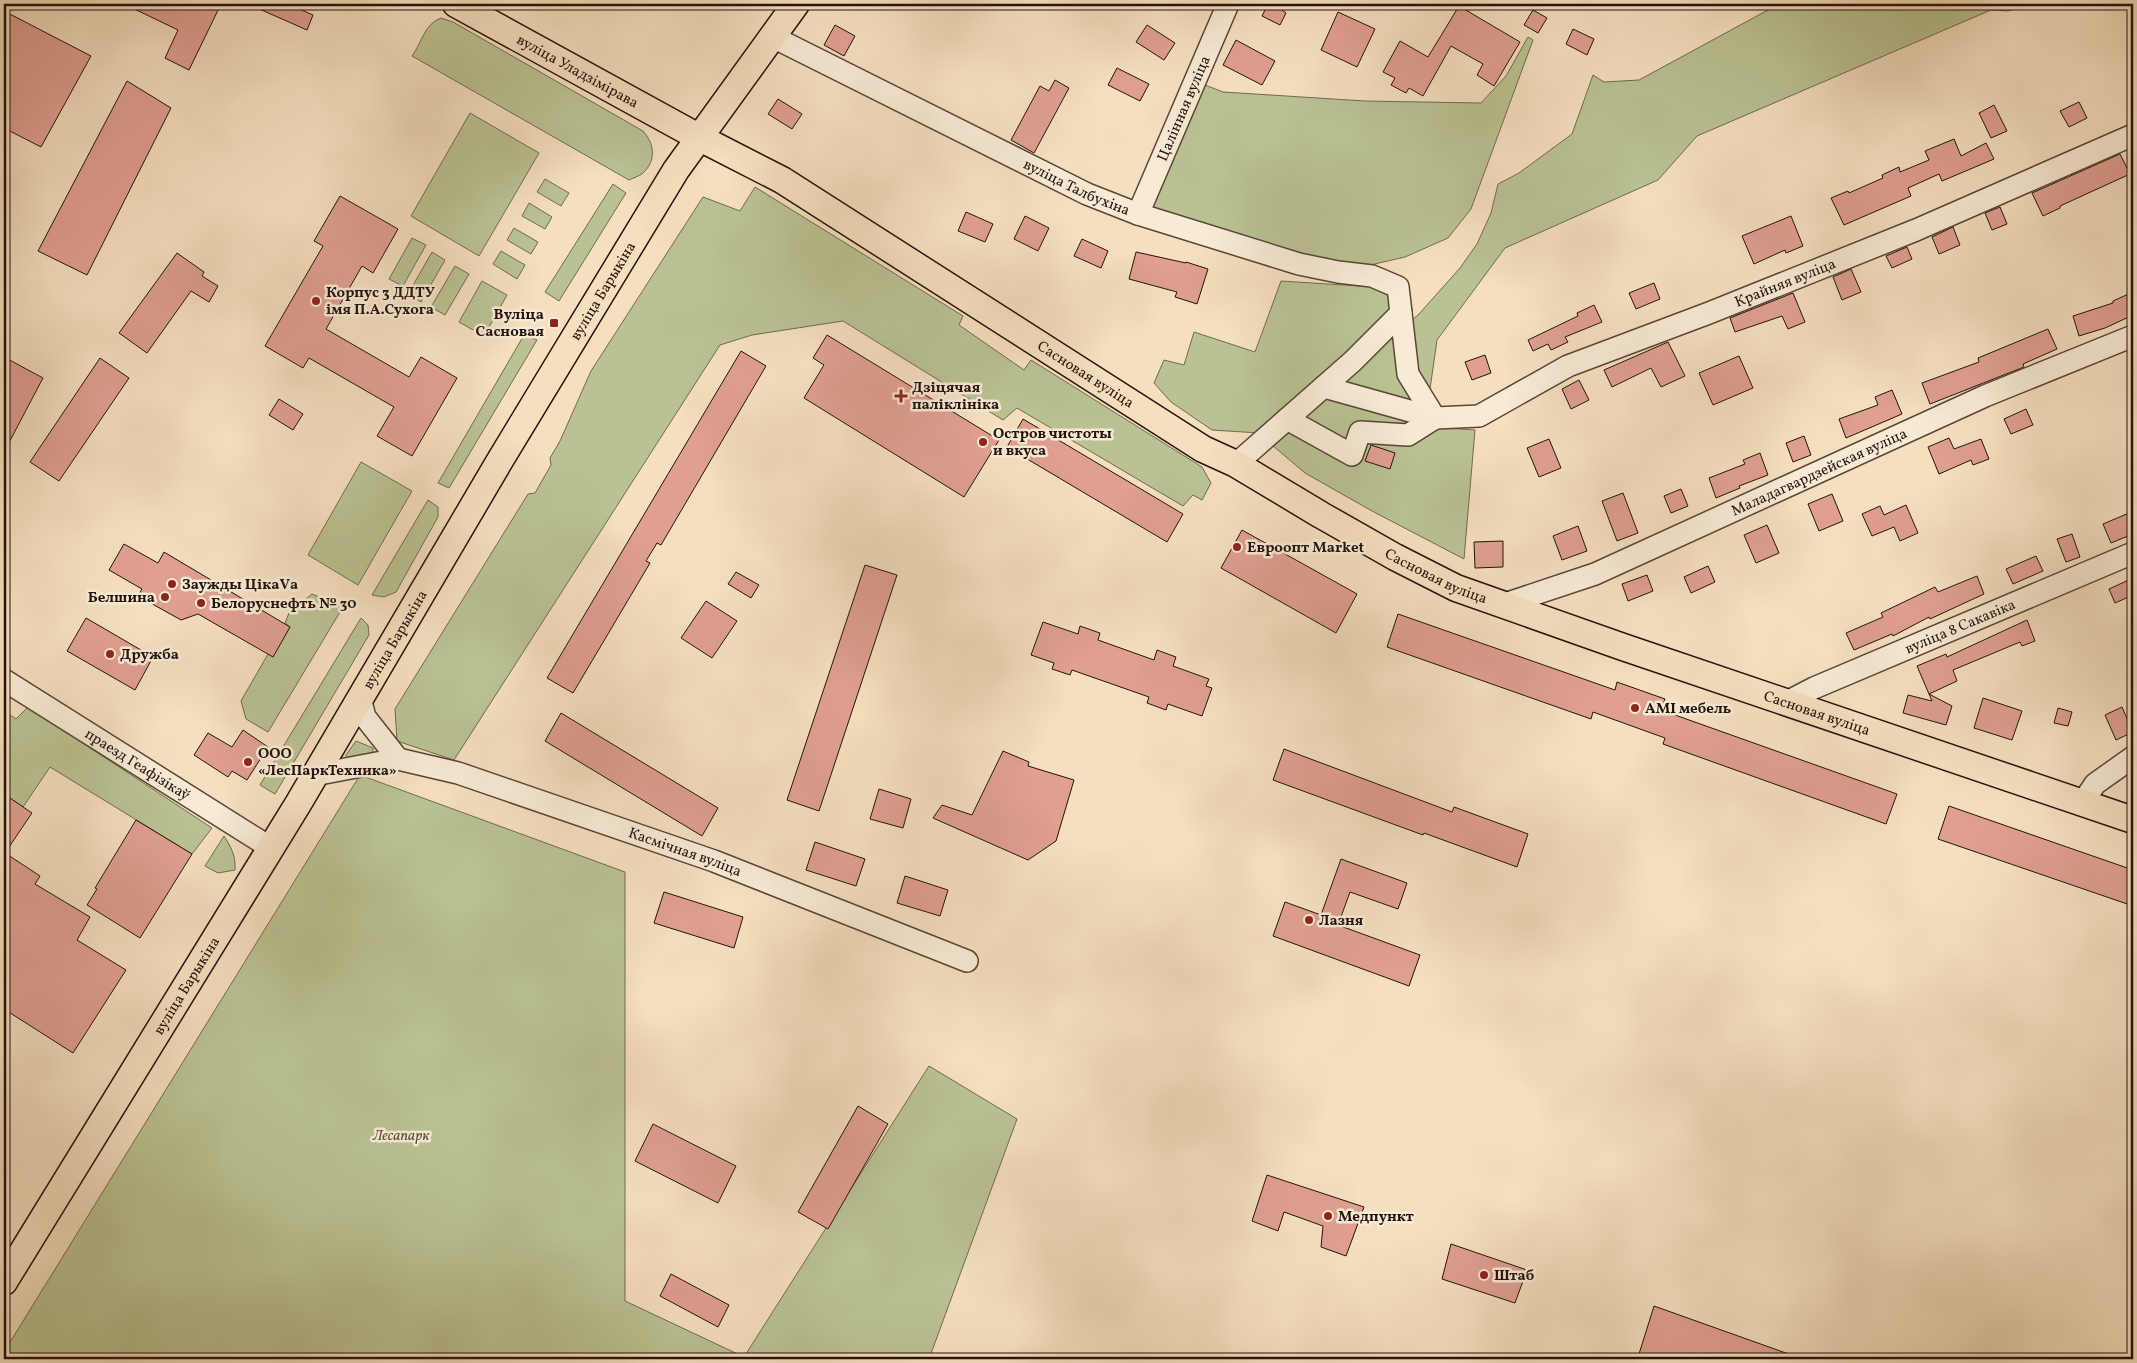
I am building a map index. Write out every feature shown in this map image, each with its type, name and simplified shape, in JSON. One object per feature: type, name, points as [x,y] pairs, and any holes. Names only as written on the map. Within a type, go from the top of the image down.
[{"type":"main road","name":"вуліца Уладзімірава","points":[[456,4],[700,138]]},
{"type":"main road","name":"вуліца Барыкіна","points":[[4,1282],[149,1043],[271,848],[565,352],[676,170],[796,4]]},
{"type":"main road","name":"Сасновая вуліца","points":[[700,138],[782,180],[1203,449],[1236,464],[1395,557],[1456,588],[1624,648],[2133,820]]},
{"type":"street","name":"Цалінная вуліца","points":[[1138,214],[1228,4]]},
{"type":"street","name":"вуліца Талбухіна","points":[[773,37],[1088,194],[1138,214],[1299,264],[1338,272],[1372,276],[1398,287],[1401,313]]},
{"type":"street","name":"Крайняя вуліца","points":[[1324,387],[1435,418],[1480,416],[1568,366],[1709,314],[1916,230],[2133,135]]},
{"type":"street","points":[[1401,313],[1408,374],[1435,418]]},
{"type":"street","points":[[1236,464],[1353,361],[1401,313]]},
{"type":"street","name":"Маладагвардзейская вуліца","points":[[1505,604],[1595,574],[1985,396],[2133,336]]},
{"type":"street","name":"Крайняя вуліца","points":[[1287,419],[1352,455],[1360,432],[1408,435],[1435,418]]},
{"type":"street","name":"вуліца 8 Сакавіка","points":[[1787,702],[1814,688],[2133,554]]},
{"type":"street","name":"праезд Геафізікаў","points":[[4,680],[271,848]]},
{"type":"street","points":[[360,698],[364,716],[398,758]]},
{"type":"street","points":[[2083,802],[2095,784],[2133,757]]},
{"type":"street","name":"Касмічная вуліца","points":[[314,775],[398,758],[458,773],[714,861],[967,961]]},
{"type":"green space","points":[[1779,4],[2033,4],[2008,11],[1991,10],[1697,136],[1658,180],[1505,248],[1437,340],[1430,389],[1440,409],[1446,428],[1475,430],[1464,559],[1372,511],[1305,473],[1272,445],[1419,314],[1460,268],[1477,244],[1491,213],[1498,184],[1519,173],[1572,134],[1593,75],[1604,82],[1639,80]]},
{"type":"green space","points":[[441,18],[453,22],[643,131],[652,146],[652,157],[647,168],[642,174],[629,180],[412,56],[427,29]]},
{"type":"green space","points":[[1528,37],[1533,40],[1471,209],[1448,238],[1405,257],[1366,266],[1307,258],[1152,209],[1205,85],[1223,92],[1365,101],[1481,103],[1506,76]]},
{"type":"green space","points":[[470,113],[539,153],[479,256],[411,216]]},
{"type":"green space","points":[[545,179],[569,193],[561,206],[537,192]]},
{"type":"green space","points":[[613,184],[626,193],[559,301],[545,292]]},
{"type":"green space","points":[[755,187],[963,316],[959,325],[1024,370],[1031,360],[1202,467],[1211,483],[1202,500],[1193,495],[1183,506],[1017,408],[1003,420],[843,321],[752,335],[720,345],[454,760],[397,741],[395,709],[528,494],[535,493],[551,465],[550,458],[560,441],[591,371],[703,197],[740,211]]},
{"type":"green space","points":[[529,203],[552,217],[545,229],[522,216]]},
{"type":"green space","points":[[514,228],[538,242],[531,254],[507,240]]},
{"type":"green space","points":[[412,238],[426,245],[403,286],[389,279]]},
{"type":"green space","points":[[501,251],[525,265],[517,279],[493,264]]},
{"type":"green space","points":[[432,252],[445,260],[421,302],[408,294]]},
{"type":"green space","points":[[455,266],[469,274],[445,315],[431,307]]},
{"type":"green space","points":[[482,281],[507,295],[484,336],[459,322]]},
{"type":"green space","points":[[1281,281],[1375,287],[1389,290],[1391,311],[1259,433],[1212,430],[1171,402],[1154,383],[1164,360],[1184,365],[1194,332],[1255,352]]},
{"type":"green space","points":[[524,335],[537,340],[449,488],[438,483]]},
{"type":"green space","points":[[361,462],[412,491],[358,585],[308,555]]},
{"type":"green space","points":[[428,500],[438,507],[438,517],[396,592],[384,597],[372,595]]},
{"type":"green space","points":[[312,594],[343,607],[268,732],[246,719],[241,701],[268,654],[273,656],[290,627],[285,623],[289,613]]},
{"type":"green space","points":[[361,618],[368,625],[369,635],[275,794],[260,785]]},
{"type":"green space","points":[[28,707],[212,828],[192,854],[50,767],[23,807],[4,794],[4,711],[16,719]]},
{"type":"green space","points":[[356,741],[373,748],[373,755],[346,759],[346,755]]},
{"type":"green space","name":"Лесапарк","points":[[360,775],[625,872],[625,1301],[744,1357],[929,1066],[1017,1119],[929,1359],[4,1359],[4,1352]]},
{"type":"green space","points":[[224,836],[233,852],[235,870],[218,873],[205,866]]},
{"type":"building","points":[[124,4],[221,4],[189,70],[165,58],[178,30]]},
{"type":"building","points":[[248,4],[288,4],[313,15],[307,30]]},
{"type":"building","points":[[1268,4],[1285,4],[1282,10],[1286,13],[1280,25],[1262,16]]},
{"type":"building","points":[[1459,6],[1520,42],[1494,86],[1477,75],[1483,64],[1451,46],[1423,96],[1409,88],[1406,93],[1391,85],[1395,78],[1383,72],[1400,41],[1428,57]]},
{"type":"building","points":[[1533,10],[1547,18],[1538,33],[1524,25]]},
{"type":"building","points":[[4,11],[91,56],[41,147],[4,128]]},
{"type":"building","points":[[1338,12],[1375,29],[1357,67],[1321,50]]},
{"type":"building","points":[[835,25],[855,36],[844,56],[824,45]]},
{"type":"building","points":[[1147,25],[1175,43],[1164,60],[1136,42]]},
{"type":"building","points":[[1573,29],[1594,39],[1587,55],[1566,44]]},
{"type":"building","points":[[1236,40],[1275,61],[1262,85],[1223,65]]},
{"type":"building","points":[[1117,68],[1149,84],[1140,101],[1108,85]]},
{"type":"building","points":[[1055,80],[1069,88],[1034,153],[1011,140],[1040,86],[1049,91]]},
{"type":"building","points":[[127,81],[171,108],[87,275],[38,251]]},
{"type":"building","points":[[778,99],[802,114],[792,129],[768,114]]},
{"type":"building","points":[[2079,102],[2087,118],[2069,127],[2060,111]]},
{"type":"building","points":[[1994,105],[2007,131],[1991,138],[1979,113]]},
{"type":"building","points":[[1954,139],[1961,156],[1986,143],[1994,159],[1942,181],[1939,174],[1908,188],[1911,196],[1844,225],[1831,198],[1848,191],[1849,193],[1883,178],[1882,175],[1899,167],[1900,172],[1929,160],[1925,151]]},
{"type":"building","points":[[2120,154],[2130,174],[2060,206],[2060,208],[2043,216],[2032,193]]},
{"type":"building","name":"Корпус 3 ДДТУ імя П.А.Сухога","points":[[340,196],[398,229],[373,273],[362,266],[326,329],[409,377],[421,357],[457,378],[412,456],[377,436],[394,407],[309,358],[303,368],[265,346],[323,246],[314,241]]},
{"type":"building","points":[[2000,207],[2007,224],[1992,230],[1985,213]]},
{"type":"building","points":[[966,212],[993,224],[985,242],[958,231]]},
{"type":"building","points":[[1025,216],[1049,228],[1038,251],[1014,239]]},
{"type":"building","points":[[1791,216],[1803,246],[1786,253],[1785,250],[1754,264],[1742,236]]},
{"type":"building","points":[[1953,227],[1960,245],[1939,254],[1932,237]]},
{"type":"building","points":[[1082,239],[1108,251],[1101,268],[1074,256]]},
{"type":"building","points":[[1907,247],[1912,259],[1892,268],[1886,256]]},
{"type":"building","points":[[1136,252],[1186,262],[1208,269],[1197,304],[1175,297],[1177,292],[1129,279]]},
{"type":"building","points":[[177,253],[204,272],[202,276],[218,286],[209,302],[191,291],[147,353],[119,333]]},
{"type":"building","points":[[1851,269],[1861,292],[1842,300],[1833,277]]},
{"type":"building","points":[[1654,283],[1660,299],[1636,309],[1629,293]]},
{"type":"building","points":[[2133,292],[2133,315],[2105,328],[2079,336],[2073,316],[2113,303],[2113,301]]},
{"type":"building","points":[[1793,293],[1805,322],[1788,329],[1782,316],[1735,332],[1730,318]]},
{"type":"building","points":[[1594,305],[1602,322],[1565,337],[1568,342],[1551,350],[1548,344],[1533,351],[1528,340],[1578,316],[1577,313]]},
{"type":"building","points":[[2048,329],[2057,349],[2023,364],[2024,367],[1930,404],[1922,383],[1979,362],[1978,358]]},
{"type":"building","points":[[827,335],[999,440],[964,497],[804,398],[824,365],[813,358]]},
{"type":"building","points":[[1668,342],[1685,376],[1661,387],[1651,368],[1612,387],[1604,370]]},
{"type":"building","points":[[741,351],[766,366],[661,545],[657,543],[646,561],[650,563],[573,693],[547,678]]},
{"type":"building","points":[[1485,355],[1491,373],[1472,380],[1465,362]]},
{"type":"building","points":[[1739,356],[1753,388],[1713,405],[1699,373]]},
{"type":"building","points":[[4,357],[43,378],[4,452]]},
{"type":"building","points":[[100,358],[129,378],[59,481],[30,462]]},
{"type":"building","points":[[1579,380],[1589,400],[1571,409],[1562,389]]},
{"type":"building","points":[[1892,390],[1902,414],[1846,438],[1839,419],[1878,405],[1875,397]]},
{"type":"building","points":[[279,399],[303,414],[293,430],[269,415]]},
{"type":"building","points":[[2026,409],[2033,425],[2011,434],[2004,419]]},
{"type":"building","points":[[1023,419],[1183,514],[1167,542],[1007,447]]},
{"type":"building","points":[[1804,436],[1811,455],[1793,462],[1786,443]]},
{"type":"building","points":[[1949,438],[1954,449],[1981,439],[1989,459],[1973,465],[1971,460],[1939,474],[1928,447]]},
{"type":"building","points":[[1549,439],[1561,468],[1539,477],[1527,448]]},
{"type":"building","points":[[1371,445],[1395,453],[1390,469],[1365,461]]},
{"type":"building","points":[[1760,453],[1768,475],[1739,486],[1740,488],[1716,498],[1709,478],[1745,464],[1743,460]]},
{"type":"building","points":[[1681,489],[1688,506],[1671,513],[1664,496]]},
{"type":"building","points":[[1623,493],[1638,533],[1617,541],[1602,501]]},
{"type":"building","points":[[1832,494],[1843,521],[1819,531],[1808,504]]},
{"type":"building","points":[[1906,505],[1918,533],[1900,541],[1894,527],[1872,536],[1862,514],[1880,506],[1884,515]]},
{"type":"building","points":[[2129,513],[2133,522],[2133,534],[2111,543],[2103,524]]},
{"type":"building","points":[[1767,525],[1779,553],[1756,563],[1744,535]]},
{"type":"building","points":[[1578,526],[1587,551],[1562,560],[1553,536]]},
{"type":"building","points":[[1242,530],[1357,594],[1336,633],[1221,568]]},
{"type":"building","points":[[2072,534],[2080,557],[2066,562],[2057,539]]},
{"type":"building","points":[[1503,541],[1503,567],[1475,568],[1474,542]]},
{"type":"building","name":"Белоруснефть № 30","points":[[124,544],[158,563],[164,552],[290,627],[273,657],[198,614],[181,620],[138,596],[142,589],[109,570]]},
{"type":"building","points":[[2036,556],[2043,571],[2013,584],[2006,569]]},
{"type":"building","points":[[865,565],[897,575],[819,811],[787,800]]},
{"type":"building","points":[[1708,566],[1715,582],[1691,593],[1684,577]]},
{"type":"building","points":[[736,572],[759,585],[751,598],[728,584]]},
{"type":"building","points":[[1647,575],[1653,591],[1628,601],[1622,584]]},
{"type":"building","points":[[1977,576],[1984,594],[1930,619],[1929,617],[1893,636],[1892,634],[1854,650],[1846,633],[1883,617],[1881,613],[1935,587],[1938,592]]},
{"type":"building","points":[[2133,578],[2133,595],[2115,603],[2109,589]]},
{"type":"building","points":[[706,601],[737,621],[712,658],[681,638]]},
{"type":"building","points":[[1398,614],[1615,690],[1617,682],[1665,699],[1661,710],[1897,794],[1886,824],[1663,744],[1665,738],[1593,712],[1591,719],[1387,647]]},
{"type":"building","name":"Дружба","points":[[86,618],[153,657],[135,690],[67,651]]},
{"type":"building","points":[[2027,620],[2035,641],[2022,646],[2020,642],[1953,670],[1957,681],[1929,694],[1917,666],[1946,654],[1947,657]]},
{"type":"building","points":[[1043,622],[1078,634],[1080,626],[1100,633],[1098,640],[1154,660],[1157,650],[1176,657],[1173,666],[1209,679],[1206,686],[1212,688],[1202,716],[1168,704],[1166,710],[1147,703],[1149,697],[1072,670],[1070,675],[1052,669],[1054,663],[1031,655]]},
{"type":"building","points":[[1929,694],[1952,706],[1946,725],[1903,713],[1908,695],[1932,701]]},
{"type":"building","points":[[1983,698],[2022,711],[2012,740],[1974,728]]},
{"type":"building","points":[[2122,707],[2133,732],[2116,740],[2105,715]]},
{"type":"building","points":[[2058,708],[2072,712],[2068,726],[2054,723]]},
{"type":"building","points":[[561,713],[718,808],[702,836],[545,741]]},
{"type":"building","points":[[243,730],[268,747],[247,780],[232,771],[228,777],[194,755],[208,733],[232,747]]},
{"type":"building","points":[[1284,749],[1452,812],[1454,807],[1528,834],[1517,867],[1273,780]]},
{"type":"building","points":[[1003,751],[1029,762],[1028,766],[1074,780],[1056,841],[1028,860],[933,818],[942,805],[972,815]]},
{"type":"building","points":[[879,789],[911,799],[903,828],[870,819]]},
{"type":"building","points":[[4,794],[32,813],[5,853],[40,876],[35,884],[90,917],[77,940],[126,970],[73,1053],[4,1009]]},
{"type":"building","points":[[1949,806],[2133,870],[2133,906],[1938,839]]},
{"type":"building","points":[[136,820],[192,854],[140,938],[87,905],[97,889],[95,888]]},
{"type":"building","points":[[815,842],[865,859],[856,886],[806,870]]},
{"type":"building","name":"Лазня","points":[[1341,859],[1407,883],[1398,909],[1350,892],[1338,925],[1420,955],[1409,986],[1273,936],[1285,902],[1321,915]]},
{"type":"building","points":[[905,876],[948,890],[940,916],[897,903]]},
{"type":"building","points":[[664,892],[743,917],[734,948],[654,923]]},
{"type":"building","points":[[858,1106],[888,1124],[828,1229],[798,1212]]},
{"type":"building","points":[[653,1124],[736,1166],[718,1203],[635,1161]]},
{"type":"building","name":"Медпункт","points":[[1267,1175],[1364,1207],[1346,1256],[1321,1247],[1323,1226],[1284,1212],[1278,1231],[1252,1221]]},
{"type":"building","name":"Штаб","points":[[1451,1244],[1527,1270],[1515,1303],[1442,1279]]},
{"type":"building","points":[[671,1274],[729,1305],[718,1327],[660,1296]]},
{"type":"building","points":[[1654,1306],[1797,1357],[1797,1359],[1652,1359],[1639,1354]]},
{"type":"place","name":"Корпус 3 ДДТУ імя П.А.Сухога","points":[[316,301]]},
{"type":"place","name":"Вуліца Сасновая","points":[[554,323]]},
{"type":"place","name":"Дзіцячая паліклініка","points":[[901,396]]},
{"type":"place","name":"Остров чистоты и вкуса","points":[[983,442]]},
{"type":"place","name":"Евроопт Market","points":[[1237,547]]},
{"type":"place","name":"Заужды ЦікаVа","points":[[172,584]]},
{"type":"place","name":"Белшина","points":[[165,597]]},
{"type":"place","name":"Белоруснефть № 30","points":[[201,603]]},
{"type":"place","name":"Дружба","points":[[110,654]]},
{"type":"place","name":"AMI мебель","points":[[1635,708]]},
{"type":"place","name":"ООО «ЛесПаркТехника»","points":[[248,762]]},
{"type":"place","name":"Лазня","points":[[1309,920]]},
{"type":"place","name":"Медпункт","points":[[1328,1216]]},
{"type":"place","name":"Штаб","points":[[1484,1275]]}]
